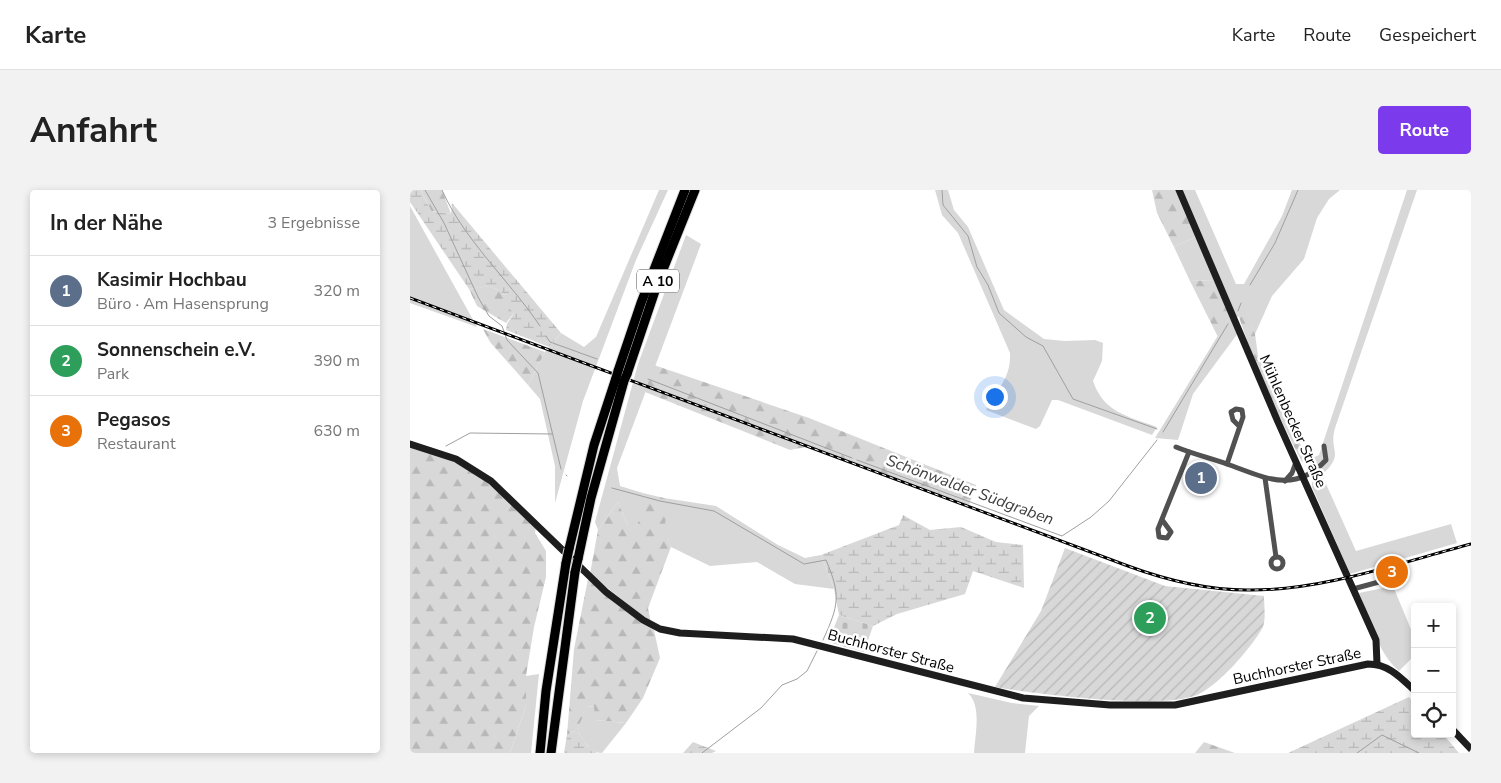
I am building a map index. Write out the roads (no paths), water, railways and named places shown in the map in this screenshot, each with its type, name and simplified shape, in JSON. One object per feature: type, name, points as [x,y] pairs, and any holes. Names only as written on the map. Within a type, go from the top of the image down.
[{"type":"highway","name":"A 10","points":[[551,753],[578,559],[591,498],[641,303],[685,190]]},
{"type":"highway","name":"A 10","points":[[540,753],[546,691],[566,563],[594,445],[695,190]]},
{"type":"main road","name":"Mühlenbecker Straße","points":[[1179,190],[1303,478],[1376,640],[1377,664]]},
{"type":"main road","name":"Buchhorster Straße","points":[[410,444],[456,459],[491,481],[606,592],[644,620],[664,630],[793,639],[1009,696],[1049,701],[1154,706],[1184,703],[1350,667],[1377,664],[1393,671],[1411,687]]},
{"type":"main road","points":[[1456,734],[1471,749]]},
{"type":"street","points":[[1227,464],[1239,426]]},
{"type":"street","points":[[1176,447],[1266,478],[1285,481],[1303,478],[1326,460],[1324,446]]},
{"type":"street","points":[[1163,521],[1189,452]]},
{"type":"street","points":[[1285,481],[1292,473],[1296,461]]},
{"type":"street","points":[[1266,478],[1276,557]]},
{"type":"street","points":[[1353,590],[1390,579]]},
{"type":"waterway","points":[[425,190],[444,223],[478,297],[489,316],[502,326],[507,340],[538,373],[561,469]]},
{"type":"waterway","name":"Schönwalder Südgraben","points":[[442,190],[462,226],[540,326]]},
{"type":"waterway","points":[[942,190],[943,205],[968,236],[977,267],[988,285],[999,313],[1026,337],[1043,346],[1073,399],[1157,429]]},
{"type":"waterway","name":"Schönwalder Südgraben","points":[[1250,285],[1275,243],[1298,190]]},
{"type":"waterway","name":"Schönwalder Südgraben","points":[[1238,311],[1241,303]]},
{"type":"waterway","name":"Schönwalder Südgraben","points":[[1163,432],[1228,324]]},
{"type":"waterway","name":"Schönwalder Südgraben","points":[[546,336],[550,342],[597,359]]},
{"type":"waterway","name":"Schönwalder Südgraben","points":[[648,379],[852,458]]},
{"type":"waterway","points":[[446,446],[470,433],[552,434]]},
{"type":"waterway","name":"Schönwalder Südgraben","points":[[857,460],[1062,536],[1091,517],[1109,501],[1157,440]]},
{"type":"waterway","points":[[612,488],[660,501],[714,511],[804,564],[826,560],[834,582],[836,600],[835,609],[823,640]]},
{"type":"waterway","points":[[702,753],[761,708],[782,685],[797,679],[807,671],[817,651]]},
{"type":"waterway","points":[[1357,753],[1382,735],[1419,753]]},
{"type":"railway","points":[[410,298],[1128,566],[1186,583],[1232,590],[1304,586],[1388,567],[1471,544]]},
{"type":"place","name":"Kasimir Hochbau","points":[[1201,478]]},
{"type":"place","name":"Pegasos","points":[[1392,572]]},
{"type":"place","name":"Sonnenschein e.V.","points":[[1150,618]]}]
